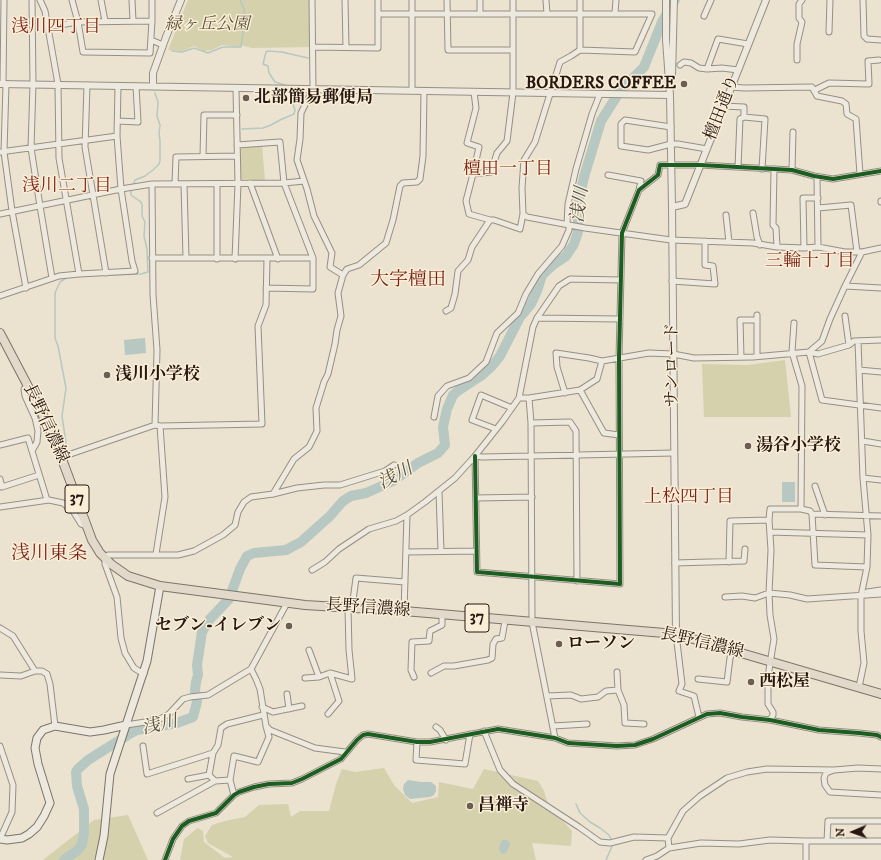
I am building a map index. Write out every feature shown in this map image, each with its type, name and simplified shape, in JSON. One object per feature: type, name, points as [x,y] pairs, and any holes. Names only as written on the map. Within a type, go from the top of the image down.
[{"type":"main road","name":"長野信濃線","points":[[1,337],[28,386],[62,457],[92,540],[100,553],[128,576],[160,586],[287,603],[404,611],[505,621],[676,634],[881,694]]},
{"type":"main road","points":[[99,860],[104,836],[110,774],[148,660],[160,586]]},
{"type":"main road","points":[[0,839],[22,838],[29,834],[37,827],[50,803],[38,764],[35,748],[37,738],[43,730],[55,726],[90,732],[125,728]]},
{"type":"street","points":[[4,0],[2,152],[26,288]]},
{"type":"street","points":[[32,0],[32,148],[52,278]]},
{"type":"street","points":[[40,0],[48,27],[58,84],[58,144],[79,274]]},
{"type":"street","points":[[72,0],[78,22],[83,52],[150,53],[152,0]]},
{"type":"street","points":[[101,0],[104,21]]},
{"type":"street","points":[[132,0],[133,21]]},
{"type":"street","points":[[153,86],[153,73],[181,0]]},
{"type":"street","points":[[312,0],[313,89],[301,113],[300,139],[297,160],[314,216],[332,253],[330,267],[342,275]]},
{"type":"street","points":[[346,0],[346,47]]},
{"type":"street","points":[[312,47],[378,48],[378,0]]},
{"type":"street","points":[[412,0],[412,91]]},
{"type":"street","points":[[447,0],[448,50],[512,50]]},
{"type":"street","points":[[480,0],[480,14]]},
{"type":"street","points":[[472,174],[491,172],[497,153],[507,142],[513,93],[513,0]]},
{"type":"street","points":[[546,0],[546,14]]},
{"type":"street","points":[[580,0],[580,50]]},
{"type":"street","points":[[615,13],[616,0]]},
{"type":"street","name":"サンロード","points":[[666,0],[666,40],[671,127],[676,634]]},
{"type":"street","name":"サンロード","points":[[670,95],[674,0]]},
{"type":"street","points":[[704,16],[711,0]]},
{"type":"street","name":"檀田通り","points":[[672,207],[685,204],[766,0]]},
{"type":"street","points":[[797,60],[797,44],[802,22],[799,18],[800,4],[802,0]]},
{"type":"street","points":[[829,32],[830,0]]},
{"type":"street","points":[[863,0],[864,36],[867,39],[881,40]]},
{"type":"street","points":[[378,14],[652,14],[635,52],[580,50],[560,62],[535,142],[524,160],[522,188],[523,214],[520,230],[494,220],[469,214],[466,201],[479,147],[467,143],[476,108],[474,92]]},
{"type":"street","points":[[48,27],[78,22],[152,21]]},
{"type":"street","points":[[707,69],[718,39],[748,44]]},
{"type":"street","points":[[151,40],[163,45]]},
{"type":"street","points":[[814,90],[828,83],[869,84],[868,61],[879,60]]},
{"type":"street","points":[[680,65],[684,62],[691,63],[700,68],[738,70]]},
{"type":"street","points":[[3,84],[670,95]]},
{"type":"street","points":[[87,85],[86,147],[92,195],[106,273]]},
{"type":"street","points":[[0,296],[52,278],[79,274],[135,272],[121,189],[117,136],[118,86]]},
{"type":"street","points":[[118,121],[138,122],[136,86]]},
{"type":"street","points":[[732,87],[812,87],[817,96],[842,101],[846,104],[848,114],[856,119],[860,174]]},
{"type":"street","points":[[235,259],[238,184],[236,88]]},
{"type":"street","points":[[273,494],[294,459],[309,447],[317,431],[316,408],[328,374],[341,316],[338,293],[342,275],[347,269],[360,265],[386,243],[393,220],[400,186],[403,183],[417,182],[420,179],[423,156],[424,91]]},
{"type":"street","points":[[434,417],[438,396],[447,386],[469,378],[486,362],[497,333],[518,313],[526,294],[538,274],[562,246],[569,230],[568,204],[576,169],[592,114],[602,94]]},
{"type":"street","points":[[723,106],[744,107],[744,117]]},
{"type":"street","points":[[203,156],[204,114],[237,115]]},
{"type":"street","points":[[738,167],[740,119],[744,117],[765,119],[762,169]]},
{"type":"street","points":[[671,127],[625,120],[621,124],[621,146],[648,150],[671,144],[678,144],[707,149]]},
{"type":"street","points":[[792,170],[793,132]]},
{"type":"street","points":[[2,152],[117,136]]},
{"type":"street","points":[[237,145],[280,142],[284,183],[312,258],[312,289],[266,288]]},
{"type":"street","points":[[175,184],[176,157],[237,156]]},
{"type":"street","points":[[638,190],[658,175],[660,165],[700,165],[792,170],[817,177],[833,179],[881,171]]},
{"type":"street","points":[[774,169],[773,225],[776,228],[777,247]]},
{"type":"street","points":[[475,456],[477,572],[620,584],[619,358],[622,233],[641,180],[608,175]]},
{"type":"street","points":[[817,177],[818,247]]},
{"type":"street","points":[[0,214],[152,184],[250,184],[304,181]]},
{"type":"street","points":[[152,184],[152,258],[157,350],[158,425],[165,497],[156,554]]},
{"type":"street","points":[[184,184],[186,258]]},
{"type":"street","points":[[216,259],[217,184]]},
{"type":"street","points":[[250,184],[278,259]]},
{"type":"street","points":[[804,248],[803,198],[818,198]]},
{"type":"street","points":[[809,352],[822,341],[859,252],[852,205],[818,208]]},
{"type":"street","points":[[753,213],[757,237],[760,245]]},
{"type":"street","points":[[523,214],[527,217],[585,228],[672,240],[729,242],[777,247],[818,247],[845,252],[859,252],[881,248]]},
{"type":"street","points":[[726,216],[729,242]]},
{"type":"street","points":[[446,311],[451,308],[455,294],[458,271],[468,260],[472,247],[490,220]]},
{"type":"street","points":[[672,281],[715,284],[713,266],[705,265],[705,241]]},
{"type":"street","points":[[152,258],[312,258]]},
{"type":"street","points":[[62,457],[158,425],[262,424],[258,326],[266,305],[267,259]]},
{"type":"street","points":[[312,570],[369,529],[396,521],[407,515],[439,492],[455,478],[475,456],[519,398],[530,341],[537,318],[559,286],[570,279],[621,280]]},
{"type":"street","points":[[845,286],[881,288]]},
{"type":"street","points":[[845,316],[849,345]]},
{"type":"street","points":[[537,318],[620,319]]},
{"type":"street","points":[[741,357],[740,320],[757,318],[757,356]]},
{"type":"street","points":[[794,323],[792,352],[802,386],[801,509]]},
{"type":"street","points":[[565,393],[557,366],[556,353],[602,361],[649,353],[673,354],[694,358],[741,357],[792,352],[809,352],[818,354],[849,345],[854,341],[881,340]]},
{"type":"street","points":[[858,341],[859,405],[868,535],[867,567],[861,595],[861,631],[864,664],[859,687]]},
{"type":"street","points":[[809,352],[822,400],[881,408]]},
{"type":"street","points":[[519,398],[529,398],[580,390],[597,379],[602,361]]},
{"type":"street","points":[[859,370],[881,372]]},
{"type":"street","points":[[28,386],[24,389],[24,396],[35,418],[38,431],[37,442],[32,451]]},
{"type":"street","points":[[580,390],[604,434],[619,434]]},
{"type":"street","points":[[496,429],[472,420],[481,396],[512,408]]},
{"type":"street","points":[[529,398],[531,422],[533,576],[532,622],[555,738]]},
{"type":"street","points":[[531,422],[570,422],[576,431],[577,580]]},
{"type":"street","points":[[0,446],[28,438],[47,500]]},
{"type":"street","points":[[862,441],[881,444]]},
{"type":"street","points":[[475,456],[674,453]]},
{"type":"street","points":[[144,674],[134,668],[125,653],[121,638],[117,598],[105,564],[108,555],[178,555],[194,551],[223,535],[235,525],[238,512],[244,502],[251,497],[273,494],[297,488],[340,485],[385,471],[394,465]]},
{"type":"street","points":[[0,479],[2,487],[39,475]]},
{"type":"street","points":[[863,478],[881,480]]},
{"type":"street","points":[[815,486],[825,514]]},
{"type":"street","points":[[439,492],[441,551]]},
{"type":"street","points":[[476,498],[532,497]]},
{"type":"street","points":[[0,507],[47,500],[63,503],[73,510],[81,524],[86,526]]},
{"type":"street","points":[[770,720],[773,712],[768,704],[770,661],[774,639],[770,615],[769,593],[771,550],[768,520],[770,509],[801,509],[810,511],[812,514],[867,514],[881,516]]},
{"type":"street","points":[[812,514],[815,565],[867,567]]},
{"type":"street","points":[[404,611],[407,515]]},
{"type":"street","points":[[729,562],[730,521],[768,520]]},
{"type":"street","points":[[770,532],[868,535]]},
{"type":"street","points":[[675,563],[744,561],[745,549]]},
{"type":"street","points":[[406,552],[476,551]]},
{"type":"street","points":[[305,678],[319,677],[330,673],[352,679],[349,650],[350,608],[356,578],[405,582]]},
{"type":"street","points":[[861,595],[881,590]]},
{"type":"street","points":[[725,597],[742,596],[755,598],[769,593],[790,595],[807,599],[881,594]]},
{"type":"street","points":[[125,728],[158,720],[170,714],[183,699],[205,696],[251,669],[287,603]]},
{"type":"street","points":[[414,677],[410,670],[412,642],[429,642],[430,631],[442,626],[442,615]]},
{"type":"street","points":[[431,673],[444,666],[454,666],[492,658],[492,644],[496,639],[502,638],[505,621]]},
{"type":"street","points":[[0,628],[13,636],[35,671]]},
{"type":"street","points":[[676,634],[682,684],[680,691],[694,696],[699,717]]},
{"type":"street","points":[[309,650],[319,677]]},
{"type":"street","points":[[698,679],[727,682],[730,658],[733,650]]},
{"type":"street","points":[[234,795],[230,780],[234,756],[258,762],[269,737],[263,715],[260,689],[251,669]]},
{"type":"street","points":[[0,675],[21,676],[35,671],[42,671],[47,674],[50,684],[55,726]]},
{"type":"street","points":[[617,672],[618,690],[624,705],[625,723],[644,724]]},
{"type":"street","points":[[328,714],[339,701],[330,673]]},
{"type":"street","points":[[547,696],[571,695],[581,698],[598,697],[606,691],[618,690]]},
{"type":"street","points":[[287,694],[290,709]]},
{"type":"street","points":[[262,707],[273,712],[302,706]]},
{"type":"street","points":[[165,860],[173,839],[182,826],[193,820],[216,813],[234,795],[254,787],[269,784],[292,783],[334,763],[341,759],[345,752],[363,735],[368,734],[417,742],[430,742],[498,729],[555,738],[568,743],[617,746],[635,745],[699,717],[707,714],[720,713],[770,720],[819,730],[877,735],[881,737]]},
{"type":"street","points":[[209,775],[213,753],[218,745],[221,728],[227,724],[263,715]]},
{"type":"street","points":[[553,726],[587,724]]},
{"type":"street","points":[[266,726],[270,730],[315,748],[345,752]]},
{"type":"street","points":[[436,727],[440,730],[446,740]]},
{"type":"street","points":[[484,731],[500,770],[513,784],[600,842],[610,843],[634,836],[668,838]]},
{"type":"street","points":[[417,742],[416,760],[466,764],[470,734]]},
{"type":"street","points":[[0,746],[13,785],[12,812],[0,839]]},
{"type":"street","points":[[143,746],[147,774],[213,753]]},
{"type":"street","points":[[669,848],[668,838],[684,811],[700,796],[727,778],[747,772],[767,769],[881,769]]},
{"type":"street","points":[[834,770],[826,772],[824,778],[825,785],[830,792],[881,795]]},
{"type":"street","points":[[188,779],[209,775]]},
{"type":"street","points":[[209,775],[215,781]]},
{"type":"street","points":[[157,813],[215,781],[230,780]]},
{"type":"street","points":[[827,841],[828,821],[881,821]]},
{"type":"street","points":[[646,860],[657,856],[669,848],[701,843],[738,844],[770,840],[881,841]]},
{"type":"street","points":[[806,841],[806,860]]},
{"type":"green space","name":"緑ヶ丘公園","points":[[188,0],[309,0],[310,47],[252,48],[241,45],[240,47],[222,45],[212,50],[204,51],[194,46],[182,51],[168,50]]},
{"type":"green space","points":[[262,145],[265,181],[239,182],[238,146]]},
{"type":"green space","points":[[785,360],[791,417],[704,417],[702,364],[748,365]]},
{"type":"green space","name":"昌禅寺","points":[[384,768],[394,785],[412,803],[438,797],[439,782],[473,789],[484,769],[538,781],[544,791],[548,804],[572,831],[571,846],[532,843],[536,860],[180,860],[184,839],[198,828],[203,831],[204,842],[225,858],[233,857],[208,843],[205,836],[212,825],[245,817],[259,805],[288,804],[291,817],[300,811],[329,811],[336,784],[342,769],[355,772]]},
{"type":"green space","points":[[128,815],[148,860],[43,860],[94,820]]},
{"type":"shaded area","points":[[145,338],[146,353],[125,355],[124,340]]},
{"type":"shaded area","points":[[782,482],[795,482],[795,502],[782,502]]},
{"type":"shaded area","points":[[408,780],[431,782],[436,786],[436,791],[434,795],[430,797],[410,799],[405,795],[403,789],[404,784]]},
{"type":"shaded area","points":[[503,840],[507,840],[510,845],[506,853],[502,854],[499,848]]},
{"type":"waterway","points":[[172,51],[182,52],[194,48],[208,53],[223,47],[241,47],[245,17],[244,9],[240,0]]},
{"type":"waterway","name":"浅川","points":[[64,860],[78,850],[82,844],[84,833],[84,809],[77,786],[76,772],[78,769],[88,760],[137,730],[177,723],[193,717],[197,702],[195,690],[202,632],[210,619],[229,599],[240,569],[247,556],[254,553],[286,550],[301,542],[330,516],[343,501],[351,496],[366,493],[393,481],[418,463],[438,453],[445,445],[443,427],[447,409],[453,395],[482,375],[492,366],[500,356],[520,317],[531,304],[542,275],[566,256],[574,244],[578,232],[578,204],[584,177],[601,121],[620,91],[644,67],[662,22],[675,0]]},
{"type":"waterway","points":[[286,86],[275,82],[269,73],[268,66],[263,64],[266,52],[282,52],[308,58]]},
{"type":"waterway","points":[[133,185],[135,180],[145,176],[153,170],[160,161],[160,125],[157,116],[158,102],[155,93]]},
{"type":"waterway","points":[[242,129],[263,128],[294,114],[295,110],[289,93]]},
{"type":"waterway","points":[[78,276],[141,274],[148,272],[147,249],[144,236],[145,222],[142,216],[142,205],[141,202],[131,195],[131,191]]},
{"type":"waterway","points":[[66,443],[62,416],[66,388],[58,346],[55,338],[55,293],[60,282],[68,277]]},
{"type":"waterway","points":[[576,804],[580,813],[609,835],[612,841]]},
{"type":"waterway","points":[[606,860],[613,844]]},
{"type":"cycle path","points":[[475,456],[477,572],[620,584],[619,358],[622,233],[639,190],[658,175],[660,165],[700,165],[792,170],[833,179],[881,171]]},
{"type":"cycle path","points":[[165,860],[173,839],[182,826],[189,821],[216,813],[239,792],[269,784],[292,783],[302,779],[341,759],[357,740],[363,735],[368,734],[417,742],[430,742],[498,729],[555,738],[568,743],[617,746],[635,745],[653,739],[707,714],[720,713],[770,720],[819,730],[877,735],[881,737]]},
{"type":"place","name":"BORDERS COFFEE","points":[[684,84]]},
{"type":"place","name":"北部簡易郵便局","points":[[246,98]]},
{"type":"place","name":"浅川小学校","points":[[107,375]]},
{"type":"place","name":"湯谷小学校","points":[[748,446]]},
{"type":"place","name":"セブン-イレブン","points":[[289,626]]},
{"type":"place","name":"ローソン","points":[[559,644]]},
{"type":"place","name":"西松屋","points":[[751,682]]},
{"type":"place","name":"昌禅寺","points":[[470,806]]},
{"type":"district","name":"浅川四丁目","points":[[56,28]]},
{"type":"district","name":"檀田一丁目","points":[[508,170]]},
{"type":"district","name":"浅川二丁目","points":[[67,187]]},
{"type":"district","name":"三輪十丁目","points":[[810,262]]},
{"type":"district","name":"大字檀田","points":[[408,281]]},
{"type":"district","name":"上松四丁目","points":[[689,498]]},
{"type":"district","name":"浅川東条","points":[[49,555]]}]
